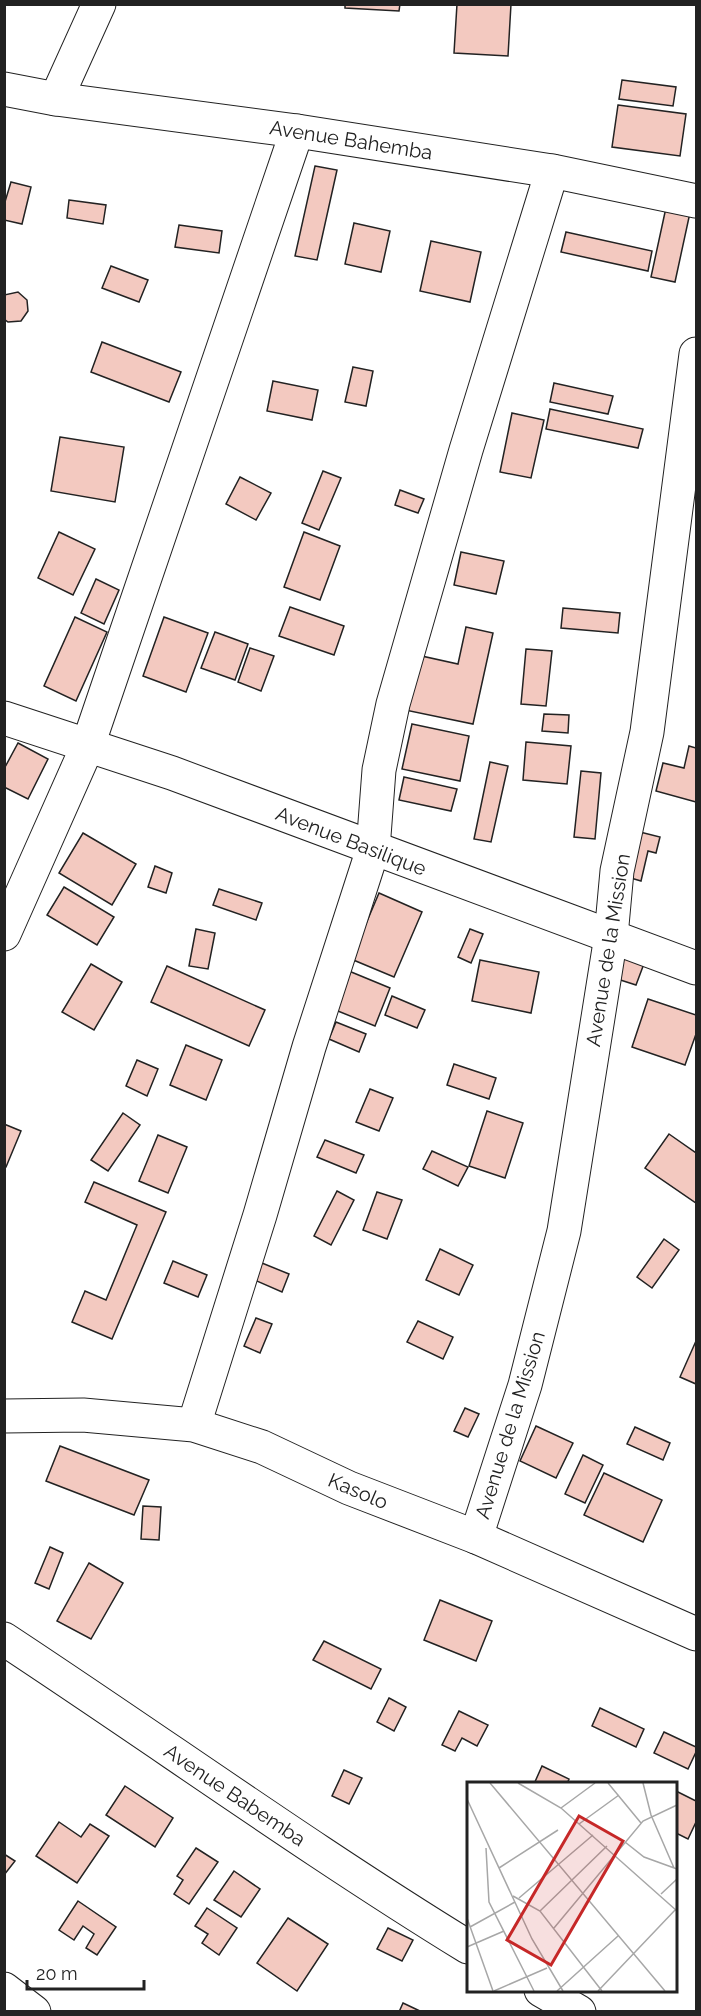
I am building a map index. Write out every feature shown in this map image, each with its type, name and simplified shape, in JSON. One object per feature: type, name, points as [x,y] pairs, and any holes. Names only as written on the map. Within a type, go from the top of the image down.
[{"type":"street","points":[[56,99],[99,4]]},
{"type":"street","name":"Avenue Bahemba","points":[[4,89],[56,99],[297,130],[552,171],[696,201]]},
{"type":"street","points":[[4,934],[88,745],[176,493],[297,130]]},
{"type":"street","points":[[194,1425],[260,1215],[309,1047],[373,849],[379,770],[393,704],[463,461],[552,171]]},
{"type":"street","name":"Avenue de la Mission","points":[[476,1537],[525,1384],[564,1231],[611,936],[617,871],[647,732],[696,354]]},
{"type":"street","name":"Avenue Basilique","points":[[4,718],[172,774],[696,968]]},
{"type":"street","name":"Kasolo","points":[[4,1416],[83,1414],[194,1425],[262,1447],[349,1488],[476,1537],[696,1634]]},
{"type":"street","name":"Avenue Babemba","points":[[4,1639],[284,1829],[467,1946]]},
{"type":"street","points":[[4,1989],[34,2012]]},
{"type":"street","points":[[544,1992],[579,2012]]},
{"type":"building","points":[[345,4],[400,4],[399,11],[345,8]]},
{"type":"building","points":[[457,4],[511,4],[508,56],[454,53]]},
{"type":"building","points":[[622,80],[676,87],[673,106],[619,99]]},
{"type":"building","points":[[618,105],[686,114],[680,156],[612,147]]},
{"type":"building","points":[[315,166],[337,170],[317,260],[295,256]]},
{"type":"building","points":[[11,182],[31,187],[22,224],[4,220],[4,205]]},
{"type":"building","points":[[69,200],[106,205],[103,224],[67,218]]},
{"type":"building","points":[[667,203],[691,208],[675,282],[651,277]]},
{"type":"building","points":[[354,223],[390,231],[381,272],[345,264]]},
{"type":"building","points":[[179,225],[222,231],[219,253],[175,247]]},
{"type":"building","points":[[566,232],[652,251],[648,271],[561,252]]},
{"type":"building","points":[[431,241],[481,252],[470,302],[420,291]]},
{"type":"building","points":[[111,266],[148,280],[139,302],[102,288]]},
{"type":"building","points":[[18,292],[27,300],[28,311],[21,321],[8,322],[4,319],[4,295]]},
{"type":"building","points":[[102,342],[181,372],[169,402],[91,372]]},
{"type":"building","points":[[353,367],[373,371],[366,406],[345,402]]},
{"type":"building","points":[[273,381],[318,390],[312,420],[267,411]]},
{"type":"building","points":[[554,383],[613,396],[608,414],[550,402]]},
{"type":"building","points":[[550,409],[643,429],[638,448],[546,429]]},
{"type":"building","points":[[512,413],[544,420],[531,478],[500,472]]},
{"type":"building","points":[[60,437],[124,447],[115,502],[51,491]]},
{"type":"building","points":[[323,471],[341,478],[319,530],[302,523]]},
{"type":"building","points":[[240,477],[271,493],[256,520],[226,504]]},
{"type":"building","points":[[400,490],[424,499],[418,513],[395,505]]},
{"type":"building","points":[[59,532],[95,549],[73,595],[38,578]]},
{"type":"building","points":[[304,532],[340,546],[320,600],[284,587]]},
{"type":"building","points":[[461,552],[504,561],[496,594],[454,585]]},
{"type":"building","points":[[96,579],[119,590],[104,624],[81,613]]},
{"type":"building","points":[[290,607],[344,626],[334,655],[279,636]]},
{"type":"building","points":[[563,608],[620,613],[618,633],[561,628]]},
{"type":"building","points":[[75,617],[107,632],[76,701],[44,686]]},
{"type":"building","points":[[164,617],[208,633],[186,692],[143,676]]},
{"type":"building","points":[[466,627],[493,633],[473,724],[405,710],[417,655],[458,664]]},
{"type":"building","points":[[215,632],[248,644],[235,680],[201,668]]},
{"type":"building","points":[[250,648],[274,656],[261,691],[238,682]]},
{"type":"building","points":[[526,649],[552,651],[546,706],[521,704]]},
{"type":"building","points":[[544,714],[569,715],[568,733],[542,731]]},
{"type":"building","points":[[412,724],[469,736],[460,781],[402,769]]},
{"type":"building","points":[[526,742],[571,746],[567,784],[523,780]]},
{"type":"building","points":[[18,743],[48,759],[28,799],[4,787],[4,769]]},
{"type":"building","points":[[689,746],[696,748],[696,802],[656,791],[663,763],[684,768]]},
{"type":"building","points":[[490,762],[508,766],[491,842],[474,839]]},
{"type":"building","points":[[581,771],[601,773],[595,839],[574,837]]},
{"type":"building","points":[[404,777],[457,789],[451,811],[399,800]]},
{"type":"building","points":[[636,831],[660,837],[656,853],[648,851],[641,881],[624,876]]},
{"type":"building","points":[[83,833],[136,864],[112,905],[59,873]]},
{"type":"building","points":[[155,866],[172,873],[166,893],[148,887]]},
{"type":"building","points":[[64,887],[114,917],[97,945],[47,915]]},
{"type":"building","points":[[219,889],[262,903],[256,920],[213,905]]},
{"type":"building","points":[[379,893],[422,912],[394,977],[351,959]]},
{"type":"building","points":[[196,929],[215,933],[208,969],[189,966]]},
{"type":"building","points":[[470,929],[483,934],[471,963],[458,957]]},
{"type":"building","points":[[619,952],[645,961],[636,985],[611,977]]},
{"type":"building","points":[[480,960],[539,972],[531,1013],[472,1001]]},
{"type":"building","points":[[91,964],[122,982],[94,1030],[62,1012]]},
{"type":"building","points":[[167,966],[265,1010],[249,1046],[151,1002]]},
{"type":"building","points":[[344,969],[390,988],[375,1026],[328,1007]]},
{"type":"building","points":[[392,996],[425,1010],[417,1028],[385,1015]]},
{"type":"building","points":[[648,999],[696,1015],[696,1034],[685,1065],[632,1047]]},
{"type":"building","points":[[336,1022],[366,1034],[359,1052],[329,1039]]},
{"type":"building","points":[[186,1045],[222,1060],[206,1100],[170,1085]]},
{"type":"building","points":[[137,1060],[158,1069],[147,1096],[126,1086]]},
{"type":"building","points":[[454,1064],[496,1078],[489,1099],[447,1085]]},
{"type":"building","points":[[370,1089],[393,1098],[379,1131],[356,1122]]},
{"type":"building","points":[[487,1111],[523,1123],[505,1178],[469,1166]]},
{"type":"building","points":[[123,1113],[140,1125],[108,1171],[91,1160]]},
{"type":"building","points":[[4,1124],[21,1131],[6,1167],[4,1167]]},
{"type":"building","points":[[669,1134],[696,1153],[696,1203],[645,1168]]},
{"type":"building","points":[[158,1135],[187,1147],[168,1193],[139,1181]]},
{"type":"building","points":[[325,1140],[364,1155],[356,1173],[317,1157]]},
{"type":"building","points":[[432,1151],[468,1167],[458,1186],[423,1169]]},
{"type":"building","points":[[94,1182],[166,1212],[112,1339],[72,1322],[85,1291],[106,1300],[137,1225],[85,1202]]},
{"type":"building","points":[[337,1191],[354,1200],[331,1245],[314,1236]]},
{"type":"building","points":[[377,1192],[402,1200],[387,1239],[363,1230]]},
{"type":"building","points":[[664,1239],[679,1250],[652,1288],[637,1277]]},
{"type":"building","points":[[440,1249],[473,1265],[459,1295],[426,1280]]},
{"type":"building","points":[[173,1261],[207,1275],[198,1297],[164,1283]]},
{"type":"building","points":[[257,1261],[289,1274],[282,1292],[250,1278]]},
{"type":"building","points":[[256,1318],[272,1324],[260,1353],[244,1346]]},
{"type":"building","points":[[418,1321],[453,1337],[443,1359],[407,1342]]},
{"type":"building","points":[[696,1341],[696,1384],[680,1377]]},
{"type":"building","points":[[465,1408],[479,1414],[468,1437],[454,1431]]},
{"type":"building","points":[[536,1426],[573,1443],[556,1478],[520,1461]]},
{"type":"building","points":[[635,1427],[670,1443],[663,1460],[627,1444]]},
{"type":"building","points":[[60,1446],[149,1480],[134,1515],[46,1481]]},
{"type":"building","points":[[583,1455],[603,1465],[585,1503],[565,1494]]},
{"type":"building","points":[[604,1473],[662,1500],[643,1542],[584,1515]]},
{"type":"building","points":[[143,1506],[161,1507],[159,1540],[141,1539]]},
{"type":"building","points":[[50,1547],[63,1553],[49,1589],[35,1583]]},
{"type":"building","points":[[89,1563],[123,1583],[91,1639],[57,1621]]},
{"type":"building","points":[[440,1600],[492,1621],[476,1661],[424,1640]]},
{"type":"building","points":[[324,1641],[381,1669],[371,1689],[313,1660]]},
{"type":"building","points":[[389,1698],[406,1707],[394,1731],[377,1722]]},
{"type":"building","points":[[600,1708],[644,1729],[636,1747],[592,1726]]},
{"type":"building","points":[[459,1711],[488,1725],[477,1746],[462,1738],[455,1751],[442,1745]]},
{"type":"building","points":[[664,1732],[696,1747],[688,1769],[654,1753]]},
{"type":"building","points":[[542,1766],[569,1779],[568,1782],[535,1782]]},
{"type":"building","points":[[344,1770],[362,1778],[349,1804],[332,1796]]},
{"type":"building","points":[[125,1786],[173,1818],[155,1847],[106,1815]]},
{"type":"building","points":[[677,1792],[696,1801],[696,1822],[688,1839],[677,1834]]},
{"type":"building","points":[[59,1822],[81,1837],[90,1824],[109,1836],[77,1883],[36,1856]]},
{"type":"building","points":[[196,1848],[218,1862],[189,1904],[174,1894],[183,1880],[177,1876]]},
{"type":"building","points":[[4,1854],[15,1861],[4,1875]]},
{"type":"building","points":[[234,1871],[260,1889],[241,1917],[214,1900]]},
{"type":"building","points":[[78,1901],[116,1927],[97,1955],[86,1948],[94,1934],[83,1926],[74,1940],[59,1930]]},
{"type":"building","points":[[207,1908],[237,1928],[219,1955],[202,1943],[208,1934],[195,1926]]},
{"type":"building","points":[[288,1918],[328,1944],[297,1991],[257,1963]]},
{"type":"building","points":[[388,1928],[413,1940],[402,1961],[377,1949]]},
{"type":"building","points":[[403,2003],[422,2012],[399,2012]]}]
